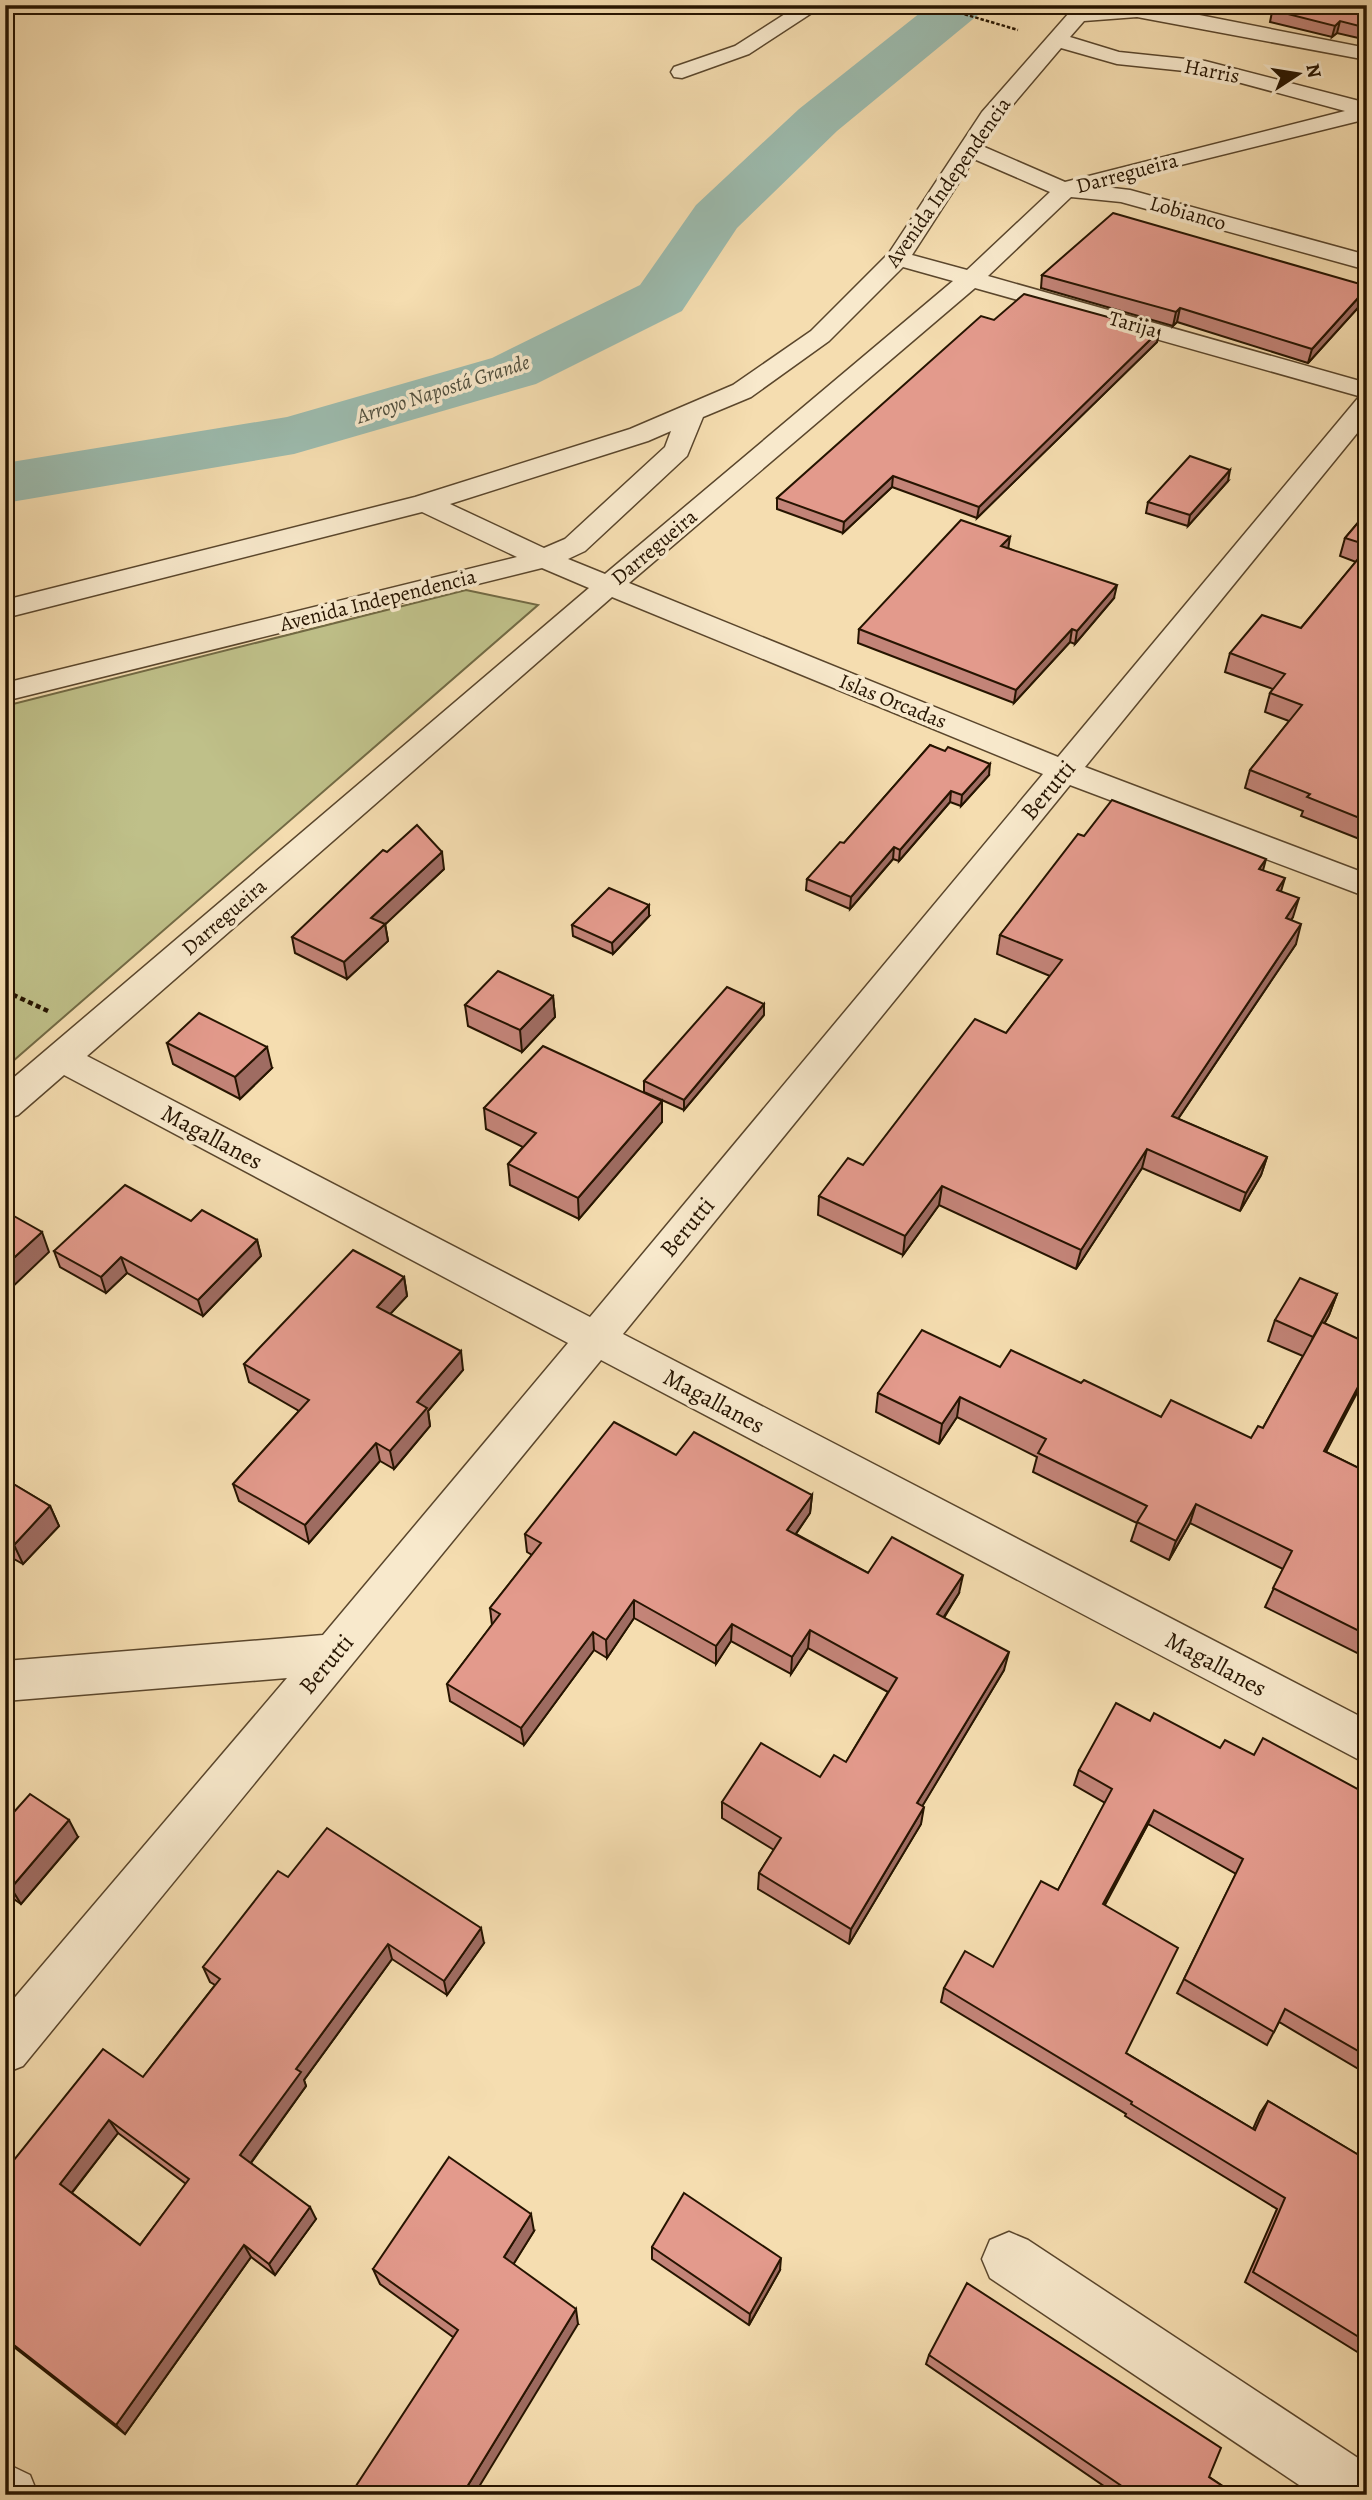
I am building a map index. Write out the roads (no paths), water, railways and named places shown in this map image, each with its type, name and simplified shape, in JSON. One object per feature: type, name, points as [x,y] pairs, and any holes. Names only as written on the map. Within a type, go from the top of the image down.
[{"type":"street","points":[[682,72],[742,50],[814,5]]},
{"type":"street","points":[[1084,10],[1137,11],[1179,17],[1367,54]]},
{"type":"street","name":"Avenida Independencia","points":[[5,608],[425,503],[639,435],[742,391],[820,336],[898,258],[990,117],[1084,10]]},
{"type":"street","name":"Harris","points":[[1057,40],[1116,58],[1205,67],[1367,111]]},
{"type":"street","points":[[1079,67],[1132,59]]},
{"type":"street","points":[[1020,82],[1057,72]]},
{"type":"street","name":"Darregueira","points":[[5,1106],[609,585],[972,278],[1065,190],[1087,181],[1367,111]]},
{"type":"street","name":"Lobianco","points":[[971,149],[1065,190],[1122,195],[1367,263]]},
{"type":"street","name":"Tarija","points":[[898,258],[1367,391]]},
{"type":"street","name":"Berutti","points":[[5,2048],[596,1339],[1367,404]]},
{"type":"street","name":"Avenida Independencia","points":[[5,692],[544,559],[575,545],[677,450],[692,412]]},
{"type":"street","name":"Islas Orcadas","points":[[425,503],[544,559],[1064,771],[1367,886]]},
{"type":"street","name":"Magallanes","points":[[61,1058],[1367,1743]]},
{"type":"street","points":[[5,1681],[335,1654]]},
{"type":"street","points":[[1009,2259],[1364,2495]]},
{"type":"street","points":[[5,2491],[10,2495]]},
{"type":"waterway","name":"Arroyo Napostá Grande","points":[[5,483],[294,435],[514,371],[661,298],[716,217],[818,120],[961,5]]}]
